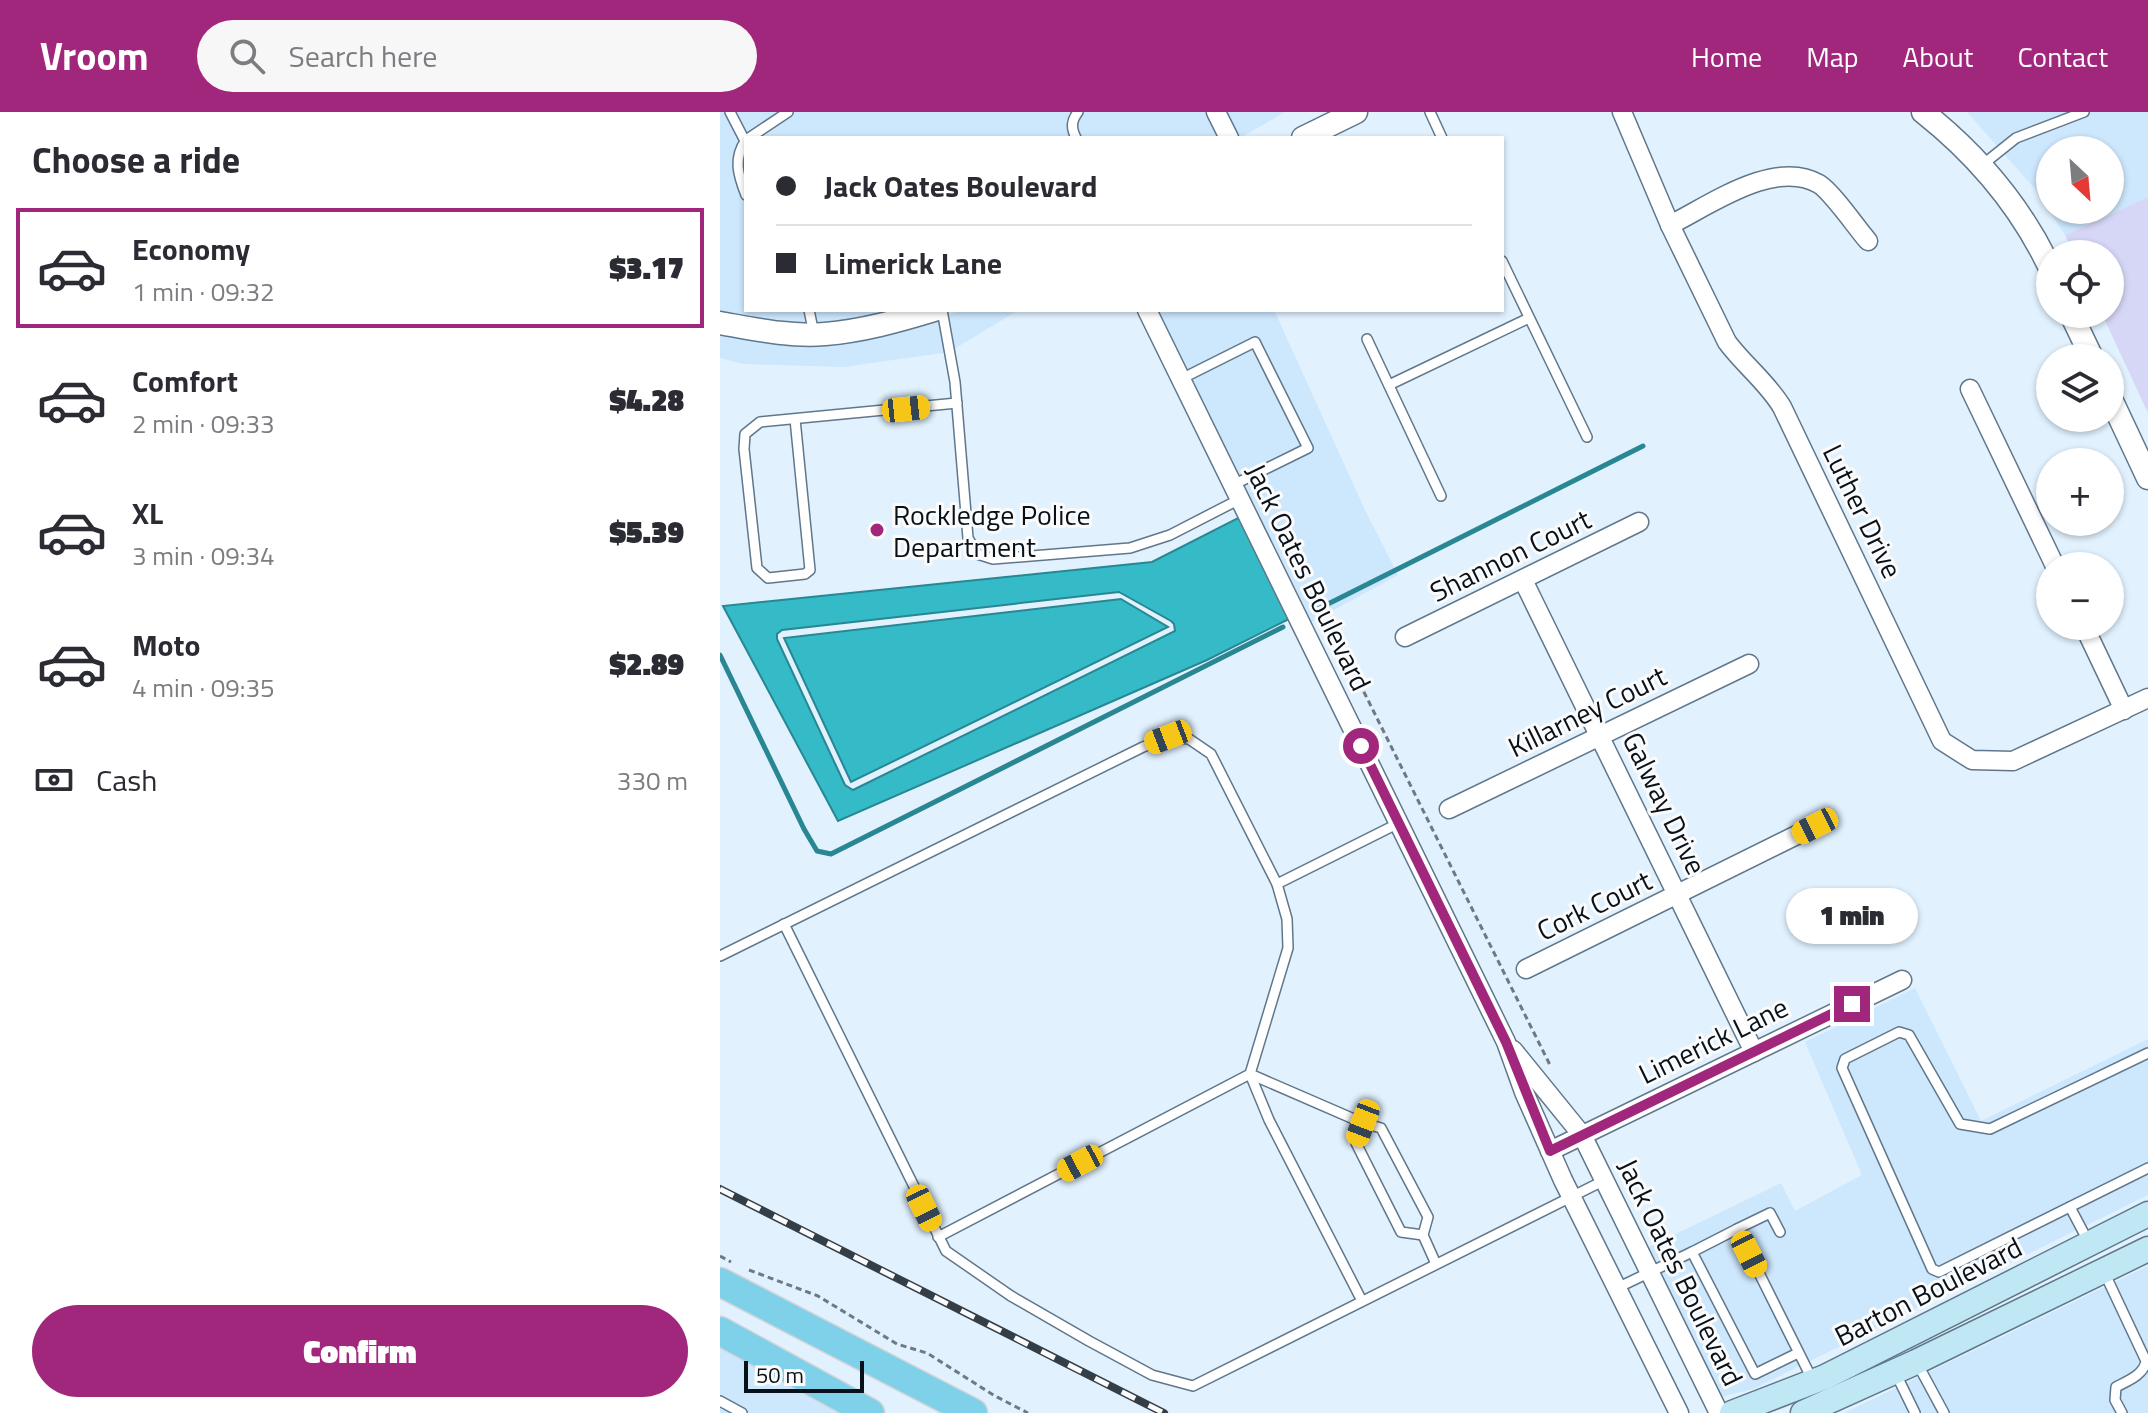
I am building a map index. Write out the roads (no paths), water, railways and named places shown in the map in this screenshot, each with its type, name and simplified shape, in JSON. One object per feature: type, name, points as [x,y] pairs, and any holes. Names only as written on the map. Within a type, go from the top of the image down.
[{"type":"main road","name":"Barton Boulevard","points":[[1732,1413],[1813,1381],[2148,1214]]},
{"type":"main road","points":[[2089,1243],[2103,1271]]},
{"type":"main road","name":"Barton Boulevard","points":[[1803,1413],[1906,1367],[2148,1249]]},
{"type":"main road","points":[[726,1272],[973,1413]]},
{"type":"main road","points":[[720,1331],[870,1413]]},
{"type":"main road","points":[[1903,1337],[1906,1367]]},
{"type":"street","points":[[1216,112],[1228,136]]},
{"type":"street","points":[[1307,136],[1356,112]]},
{"type":"street","name":"Luther Drive","points":[[1622,112],[1670,225],[1727,342],[1771,389],[1782,407],[1942,741],[1972,760],[2013,761],[2148,698]]},
{"type":"street","points":[[1923,112],[1958,140],[2008,197],[2036,244]]},
{"type":"street","points":[[1670,225],[1764,178],[1796,176],[1821,185],[1868,241]]},
{"type":"street","points":[[720,323],[814,334],[889,324],[928,312]]},
{"type":"street","name":"Jack Oates Boulevard","points":[[1148,312],[1506,1042],[1571,1197],[1679,1413]]},
{"type":"street","points":[[1970,389],[2048,552]]},
{"type":"street","points":[[2124,427],[2148,478]]},
{"type":"street","name":"Shannon Court","points":[[1405,637],[1639,522]]},
{"type":"street","name":"Galway Drive","points":[[1523,580],[1754,1052]]},
{"type":"street","points":[[2091,640],[2124,710]]},
{"type":"street","name":"Killarney Court","points":[[1449,809],[1749,664]]},
{"type":"street","name":"Cork Court","points":[[1526,969],[1815,826]]},
{"type":"street","name":"Limerick Lane","points":[[1550,1151],[1902,980]]},
{"type":"street","name":"Jack Oates Boulevard","points":[[1506,1042],[1582,1135],[1719,1413]]},
{"type":"lane","points":[[730,112],[745,136]]},
{"type":"lane","points":[[753,136],[788,112]]},
{"type":"lane","points":[[1075,136],[1073,118],[1078,112]]},
{"type":"lane","points":[[1430,112],[1441,136]]},
{"type":"lane","points":[[1981,166],[2016,138],[2084,112]]},
{"type":"lane","points":[[744,144],[738,152],[737,170],[744,189]]},
{"type":"lane","points":[[1504,265],[1587,437]]},
{"type":"lane","points":[[809,312],[814,334]]},
{"type":"lane","points":[[942,312],[957,403],[968,538],[977,554],[993,559],[1130,548],[1170,535],[1308,448],[1255,342],[1181,379]]},
{"type":"lane","points":[[1389,385],[1529,318]]},
{"type":"lane","points":[[1367,339],[1441,496]]},
{"type":"lane","points":[[795,419],[810,570],[805,574],[768,578],[757,568],[745,434],[760,422],[957,403]]},
{"type":"lane","points":[[720,956],[1128,754],[1168,737],[1189,739],[1211,754],[1277,884],[1287,919],[1288,948],[1250,1074],[1269,1120],[1362,1301]]},
{"type":"lane","points":[[1277,884],[1399,823]]},
{"type":"lane","points":[[784,924],[946,1251],[1011,1296],[1152,1375],[1193,1386],[1605,1180]]},
{"type":"lane","points":[[2148,1053],[1990,1129],[1960,1124],[1909,1035],[1899,1032],[1845,1059],[1842,1068],[1932,1269],[1939,1272],[2148,1168]]},
{"type":"lane","points":[[1250,1074],[1381,1128],[1428,1217],[1423,1235],[1436,1264]]},
{"type":"lane","points":[[938,1237],[1250,1074]]},
{"type":"lane","points":[[1363,1123],[1356,1143],[1401,1232],[1423,1235]]},
{"type":"lane","points":[[2070,1207],[2089,1243]]},
{"type":"lane","points":[[1617,1288],[1770,1213],[1780,1232]]},
{"type":"lane","points":[[1737,1229],[1813,1381]]},
{"type":"lane","points":[[1692,1252],[1755,1374],[1798,1353]]},
{"type":"lane","points":[[2103,1271],[2146,1361],[2145,1368],[2116,1387],[2115,1400],[2122,1413]]},
{"type":"lane","points":[[1906,1367],[1915,1413]]},
{"type":"lane","points":[[1906,1367],[1944,1413]]},
{"type":"lane","points":[[720,1401],[742,1413]]},
{"type":"water","points":[[1240,517],[1289,619],[1207,660],[838,821],[723,606],[1152,562]],"holes":[[[1119,592],[1171,621],[1175,631],[853,790],[845,785],[777,639],[777,634],[782,630]]]},
{"type":"water","points":[[1121,599],[1168,627],[851,782],[784,638]]},
{"type":"waterway","points":[[1314,611],[1643,446]]},
{"type":"waterway","points":[[720,655],[804,829],[817,851],[831,854],[1283,627]]},
{"type":"railway","points":[[720,1189],[1164,1413]]},
{"type":"place","name":"Rockledge Police Department","points":[[877,530]]}]
